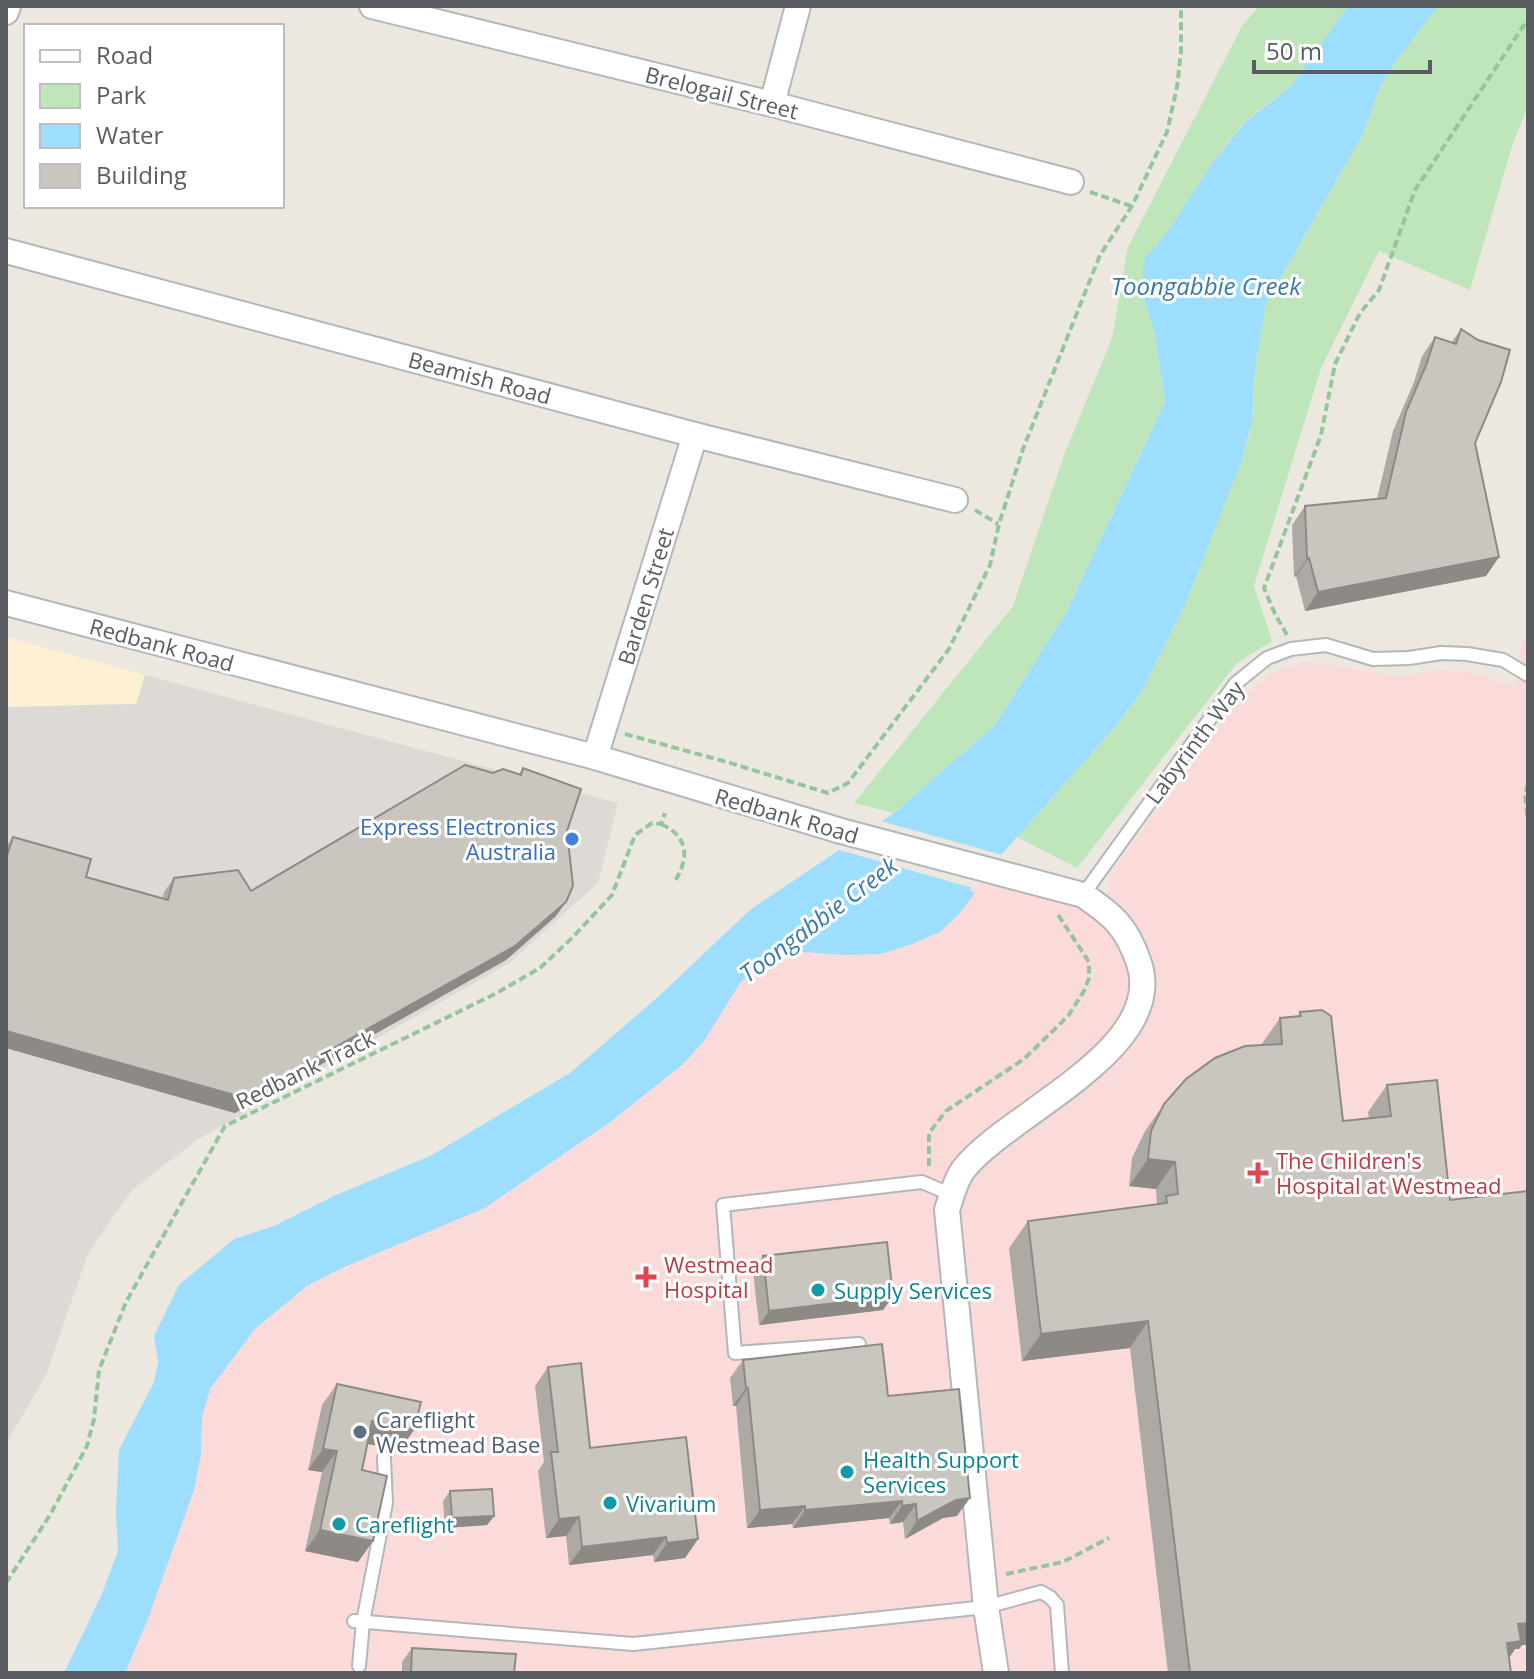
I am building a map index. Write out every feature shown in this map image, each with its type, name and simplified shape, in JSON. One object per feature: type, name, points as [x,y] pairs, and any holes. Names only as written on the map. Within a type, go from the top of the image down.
[{"type":"street","points":[[6,12],[8,6]]},
{"type":"street","name":"Brelogail Street","points":[[372,6],[772,104],[1071,182]]},
{"type":"street","points":[[772,104],[798,6]]},
{"type":"street","name":"Beamish Road","points":[[6,251],[695,435],[955,500]]},
{"type":"street","name":"Barden Street","points":[[595,757],[695,435]]},
{"type":"street","name":"Redbank Road","points":[[6,603],[595,757],[841,831],[1083,895],[1114,916],[1134,949],[1143,974],[1140,1006],[1118,1042],[1083,1073],[992,1141],[961,1172],[947,1210],[986,1607],[996,1673]]},
{"type":"lane","name":"Labyrinth Way","points":[[1083,895],[1235,684],[1267,658],[1291,649],[1326,645],[1373,659],[1467,654],[1503,660],[1528,675]]},
{"type":"lane","points":[[859,1344],[735,1353],[723,1205],[922,1182],[952,1195]]},
{"type":"lane","points":[[359,1666],[358,1622],[386,1503],[384,1458]]},
{"type":"lane","points":[[358,1622],[633,1644],[986,1607],[1041,1592],[1057,1605],[1060,1615],[1062,1673]]},
{"type":"path","points":[[625,734],[828,793],[848,783],[949,649],[990,565],[999,524],[1023,449],[1100,255],[1132,206],[1167,132],[1181,51],[1181,6]]},
{"type":"path","points":[[1291,649],[1264,588],[1321,435],[1335,364],[1360,313],[1379,290],[1415,190],[1528,19]]},
{"type":"path","points":[[1071,182],[1092,193],[1132,206]]},
{"type":"path","points":[[1528,784],[1525,794],[1528,823]]},
{"type":"path","points":[[665,813],[661,824],[681,837],[685,847],[682,870],[675,881]]},
{"type":"path","name":"Redbank Track","points":[[6,1583],[50,1515],[87,1446],[94,1419],[99,1370],[126,1302],[225,1126],[495,994],[540,968],[612,895],[635,835],[652,823],[661,824]]},
{"type":"path","points":[[929,1166],[929,1133],[946,1111],[1024,1059],[1068,1016],[1084,991],[1089,978],[1089,962],[1057,915],[1057,908]]},
{"type":"path","points":[[1002,1575],[1063,1562],[1109,1538]]},
{"type":"shaded area","points":[[1528,633],[1528,1673],[125,1673],[148,1619],[194,1490],[201,1455],[202,1417],[210,1389],[255,1329],[307,1286],[342,1268],[485,1208],[537,1174],[627,1107],[721,1010],[740,983],[760,965],[778,956],[803,952],[881,954],[910,945],[940,932],[974,893],[969,891],[981,878],[1051,898],[1091,915],[1109,891],[1109,875],[1240,698],[1271,673],[1308,661],[1400,677],[1443,669],[1481,675],[1517,688],[1519,649]]},
{"type":"shaded area","points":[[6,637],[145,675],[137,704],[6,707]]},
{"type":"shaded area","points":[[145,675],[618,803],[598,883],[508,964],[197,1140],[133,1189],[88,1253],[47,1373],[6,1444],[6,707],[136,704]]},
{"type":"green space","points":[[1259,6],[1348,6],[1290,87],[1245,121],[1213,162],[1165,235],[1143,260],[1143,296],[1154,331],[1165,402],[1067,611],[995,725],[894,813],[854,803],[1013,606],[1064,455],[1112,338],[1128,247],[1242,26]]},
{"type":"green space","points":[[1438,6],[1528,6],[1528,106],[1512,146],[1470,290],[1379,251],[1321,368],[1254,586],[1272,641],[1237,663],[1077,868],[1017,837],[1116,726],[1142,691],[1185,605],[1248,440],[1255,368],[1266,303],[1364,132],[1378,91],[1393,65]]},
{"type":"water","name":"Toongabbie Creek","points":[[1348,6],[1438,6],[1393,65],[1378,91],[1364,132],[1266,303],[1255,368],[1252,423],[1241,462],[1185,605],[1142,691],[1116,726],[970,890],[975,893],[940,932],[881,954],[803,952],[778,956],[760,965],[740,983],[704,1041],[682,1065],[609,1123],[485,1208],[342,1268],[307,1286],[255,1329],[210,1389],[202,1417],[201,1455],[194,1490],[148,1619],[125,1673],[64,1673],[102,1594],[118,1551],[119,1450],[154,1382],[158,1362],[154,1336],[179,1285],[234,1239],[274,1226],[334,1196],[430,1156],[570,1073],[659,996],[750,910],[894,813],[995,725],[1067,611],[1165,402],[1154,331],[1143,296],[1143,260],[1165,235],[1213,162],[1246,121],[1290,87]]},
{"type":"pier","points":[[877,820],[1006,856],[976,889],[836,849]]},
{"type":"building","points":[[1461,329],[1478,340],[1510,350],[1501,382],[1475,443],[1499,557],[1318,592],[1307,559],[1305,506],[1386,498],[1406,412],[1435,337],[1456,344]]},
{"type":"building","points":[[465,765],[493,773],[503,769],[521,775],[523,768],[581,789],[567,831],[573,886],[566,902],[515,946],[245,1098],[6,1031],[6,859],[13,837],[91,859],[86,877],[168,900],[174,878],[238,870],[251,891]]},
{"type":"building","points":[[1322,1010],[1331,1016],[1343,1121],[1391,1116],[1387,1085],[1437,1080],[1450,1200],[1528,1191],[1528,1623],[1518,1624],[1521,1641],[1507,1643],[1511,1673],[1190,1673],[1148,1321],[1041,1334],[1028,1221],[1167,1203],[1166,1196],[1178,1194],[1175,1162],[1148,1159],[1151,1131],[1164,1104],[1186,1079],[1215,1058],[1245,1046],[1282,1044],[1280,1018]]},
{"type":"building","name":"Supply Services","points":[[887,1242],[893,1296],[769,1311],[763,1256]]},
{"type":"building","points":[[882,1344],[888,1396],[959,1389],[970,1498],[956,1500],[917,1521],[916,1504],[902,1506],[902,1501],[805,1510],[805,1506],[760,1510],[743,1360]]},
{"type":"building","name":"Vivarium","points":[[581,1363],[590,1448],[686,1437],[698,1539],[667,1543],[666,1537],[582,1547],[579,1517],[559,1519],[551,1452],[558,1452],[548,1367]]},
{"type":"building","points":[[337,1384],[421,1402],[414,1430],[372,1421],[362,1470],[387,1476],[373,1541],[320,1530],[337,1451],[323,1449]]},
{"type":"building","points":[[492,1489],[494,1516],[452,1518],[450,1491]]},
{"type":"building","points":[[412,1648],[516,1654],[514,1673],[411,1673]]},
{"type":"place","name":"Express Electronics Australia","points":[[572,839]]},
{"type":"place","name":"The Children's Hospital at Westmead","points":[[1258,1173]]},
{"type":"place","name":"Westmead Hospital","points":[[646,1277]]},
{"type":"place","name":"Supply Services","points":[[818,1290]]},
{"type":"place","name":"Careflight Westmead Base","points":[[360,1432]]},
{"type":"place","name":"Health Support Services","points":[[847,1472]]},
{"type":"place","name":"Vivarium","points":[[610,1503]]},
{"type":"place","name":"Careflight","points":[[339,1524]]}]
